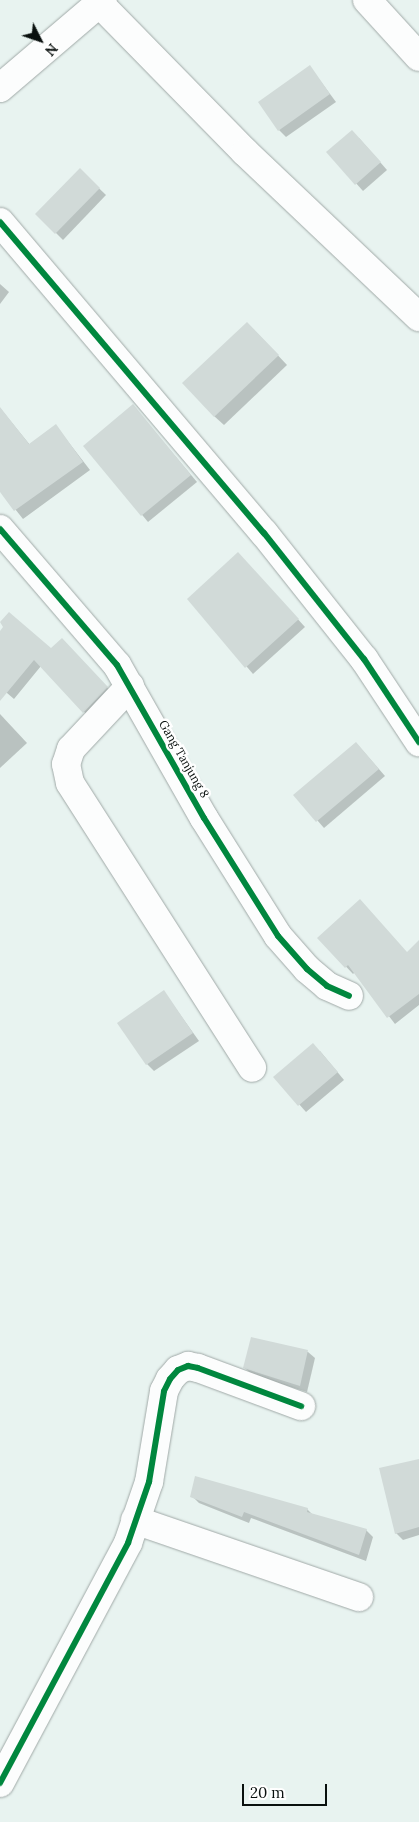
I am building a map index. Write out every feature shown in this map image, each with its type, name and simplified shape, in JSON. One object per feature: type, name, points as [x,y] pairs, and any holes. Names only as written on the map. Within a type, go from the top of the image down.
[{"type":"street","points":[[368,0],[419,57]]},
{"type":"street","points":[[0,88],[101,1],[245,152],[419,317]]},
{"type":"street","points":[[0,222],[264,534],[364,659],[419,742]]},
{"type":"street","name":"Gang Tanjung 8","points":[[0,530],[103,646],[130,686],[204,818],[278,936],[307,969],[327,986],[349,996]]},
{"type":"street","points":[[130,686],[71,749],[66,764],[70,783],[252,1068]]},
{"type":"street","points":[[0,1782],[128,1543],[148,1482],[164,1391],[178,1370],[188,1366],[198,1368],[302,1406]]},
{"type":"street","points":[[135,1520],[359,1597]]},
{"type":"building","points":[[310,65],[330,94],[278,131],[258,102]]},
{"type":"building","points":[[352,130],[381,162],[355,185],[326,152]]},
{"type":"building","points":[[80,168],[100,188],[55,234],[35,214]]},
{"type":"building","points":[[247,322],[279,355],[214,417],[182,383]]},
{"type":"building","points":[[133,404],[191,475],[141,516],[83,446]]},
{"type":"building","points":[[0,407],[29,444],[56,424],[83,462],[14,511],[0,492]]},
{"type":"building","points":[[238,552],[299,619],[245,668],[187,599]]},
{"type":"building","points":[[9,612],[51,648],[62,638],[108,687],[83,713],[34,660],[0,701],[0,631],[3,627],[0,622]]},
{"type":"building","points":[[356,742],[379,769],[316,822],[293,795]]},
{"type":"building","points":[[360,899],[407,952],[419,940],[419,994],[387,1018],[348,965],[345,968],[317,938]]},
{"type":"building","points":[[164,990],[193,1033],[146,1065],[117,1023]]},
{"type":"building","points":[[313,1043],[338,1072],[298,1106],[273,1077]]},
{"type":"building","points":[[251,1337],[308,1350],[300,1386],[243,1368]]},
{"type":"building","points":[[419,1459],[419,1527],[395,1534],[379,1468]]},
{"type":"building","points":[[195,1476],[308,1508],[307,1512],[367,1529],[359,1555],[244,1512],[242,1517],[190,1497]]},
{"type":"cycle path","points":[[0,222],[264,533],[364,659],[419,742]]},
{"type":"cycle path","points":[[0,529],[117,665],[204,818],[278,936],[307,969],[327,986],[349,996]]},
{"type":"cycle path","points":[[0,1783],[128,1543],[149,1482],[164,1391],[170,1379],[178,1370],[188,1366],[198,1368],[301,1406]]}]
